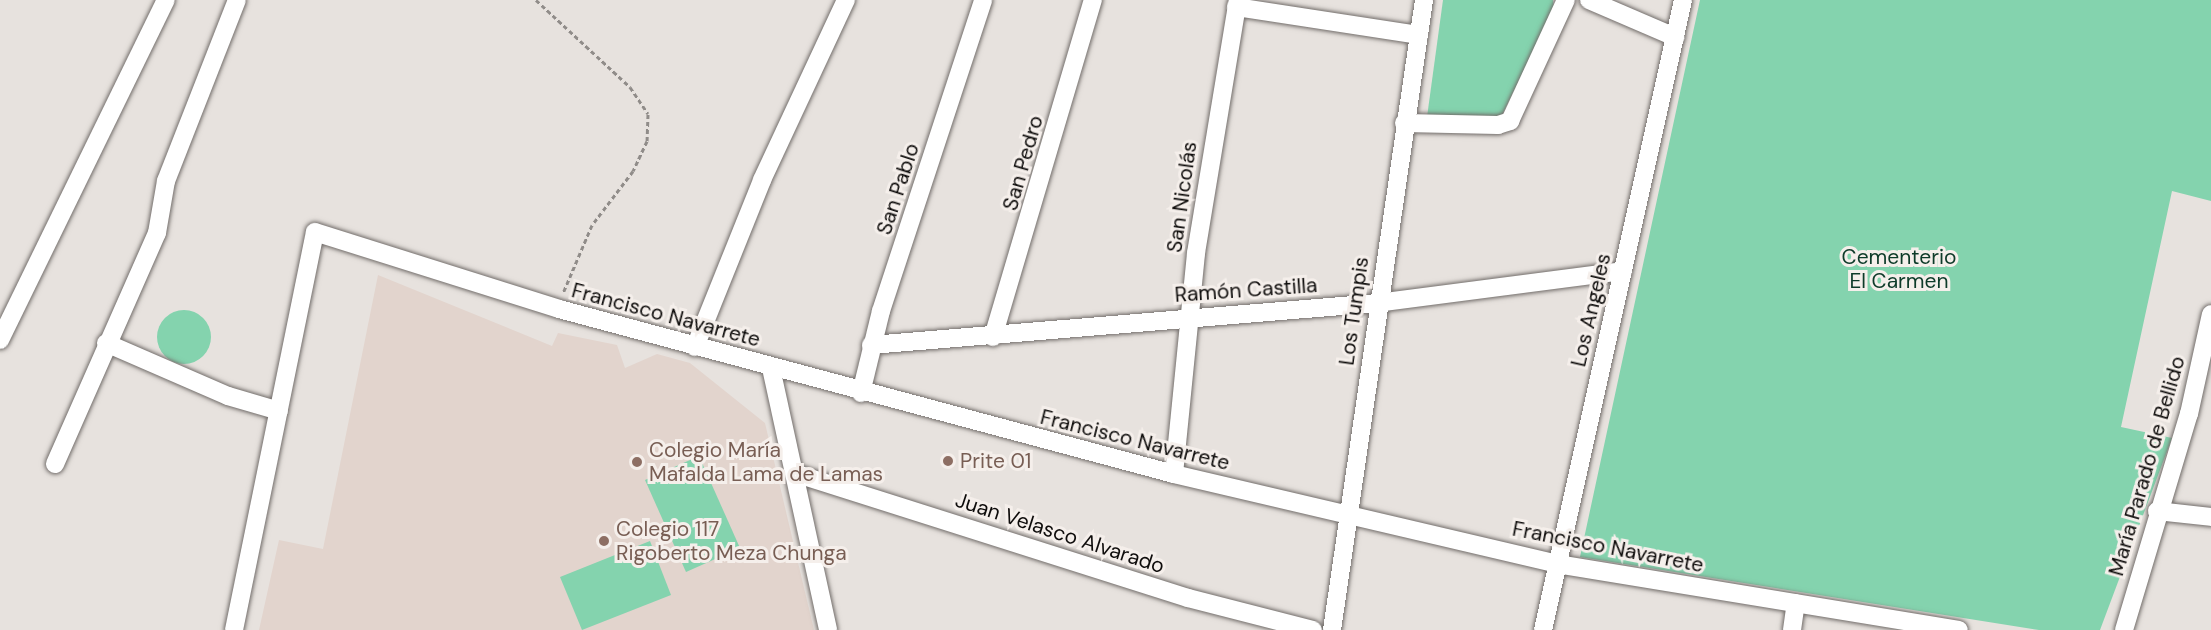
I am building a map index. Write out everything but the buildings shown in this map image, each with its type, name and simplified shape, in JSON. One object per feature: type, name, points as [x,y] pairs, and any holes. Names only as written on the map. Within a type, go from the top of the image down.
[{"type":"street","points":[[0,340],[166,0]]},
{"type":"street","points":[[55,464],[106,344],[157,233],[166,181],[237,0]]},
{"type":"street","points":[[695,347],[762,180],[846,0]]},
{"type":"street","name":"San Pablo","points":[[861,393],[871,345],[983,0]]},
{"type":"street","name":"San Pedro","points":[[993,337],[1093,0]]},
{"type":"street","name":"Los Tumpis","points":[[1332,630],[1377,303],[1424,0]]},
{"type":"street","points":[[1404,123],[1498,125],[1510,121],[1566,0]]},
{"type":"street","points":[[1589,0],[1675,37]]},
{"type":"street","name":"Los Angeles","points":[[1543,630],[1683,0]]},
{"type":"street","points":[[1237,4],[1419,35]]},
{"type":"street","name":"San Nicolás","points":[[1174,474],[1196,253],[1237,4]]},
{"type":"street","name":"Francisco Navarrete","points":[[279,411],[315,232],[559,309],[861,393],[1174,474],[1348,512],[1557,564],[1959,630]]},
{"type":"street","name":"Ramón Castilla","points":[[871,345],[993,337],[1191,316],[1377,303],[1623,271]]},
{"type":"street","name":"María Parado de Bellido","points":[[2124,630],[2157,511],[2189,414],[2209,336],[2211,314]]},
{"type":"street","points":[[106,344],[228,396],[279,411],[234,630]]},
{"type":"street","points":[[771,368],[828,630]]},
{"type":"street","name":"Juan Velasco Alvarado","points":[[794,473],[1188,598],[1313,630]]},
{"type":"street","points":[[2157,511],[2211,518]]},
{"type":"street","points":[[1792,630],[1797,603]]},
{"type":"path","points":[[536,0],[630,87],[648,114],[642,151],[592,225],[569,270],[559,309]]},
{"type":"shaded area","points":[[378,275],[552,346],[558,333],[617,345],[625,368],[657,354],[690,363],[765,423],[814,630],[259,630],[279,540],[323,549]]},
{"type":"green space","points":[[1443,0],[1553,0],[1554,9],[1501,117],[1427,117]]},
{"type":"green space","name":"Cementerio El Carmen","points":[[1700,0],[2211,0],[2211,201],[2172,191],[2121,427],[2172,438],[2100,630],[2039,630],[1580,557]]},
{"type":"green space","points":[[184,310],[194,312],[203,318],[209,327],[211,337],[209,347],[203,356],[194,362],[184,364],[174,362],[165,356],[159,347],[157,337],[159,327],[165,318],[174,312]]},
{"type":"green space","points":[[699,456],[740,548],[686,572],[645,480]]},
{"type":"green space","points":[[650,541],[671,595],[582,630],[560,577]]},
{"type":"place","name":"Prite 01","points":[[948,461]]},
{"type":"place","name":"Colegio María Mafalda Lama de Lamas","points":[[637,462]]},
{"type":"place","name":"Colegio 117 Rigoberto Meza Chunga","points":[[604,541]]}]
